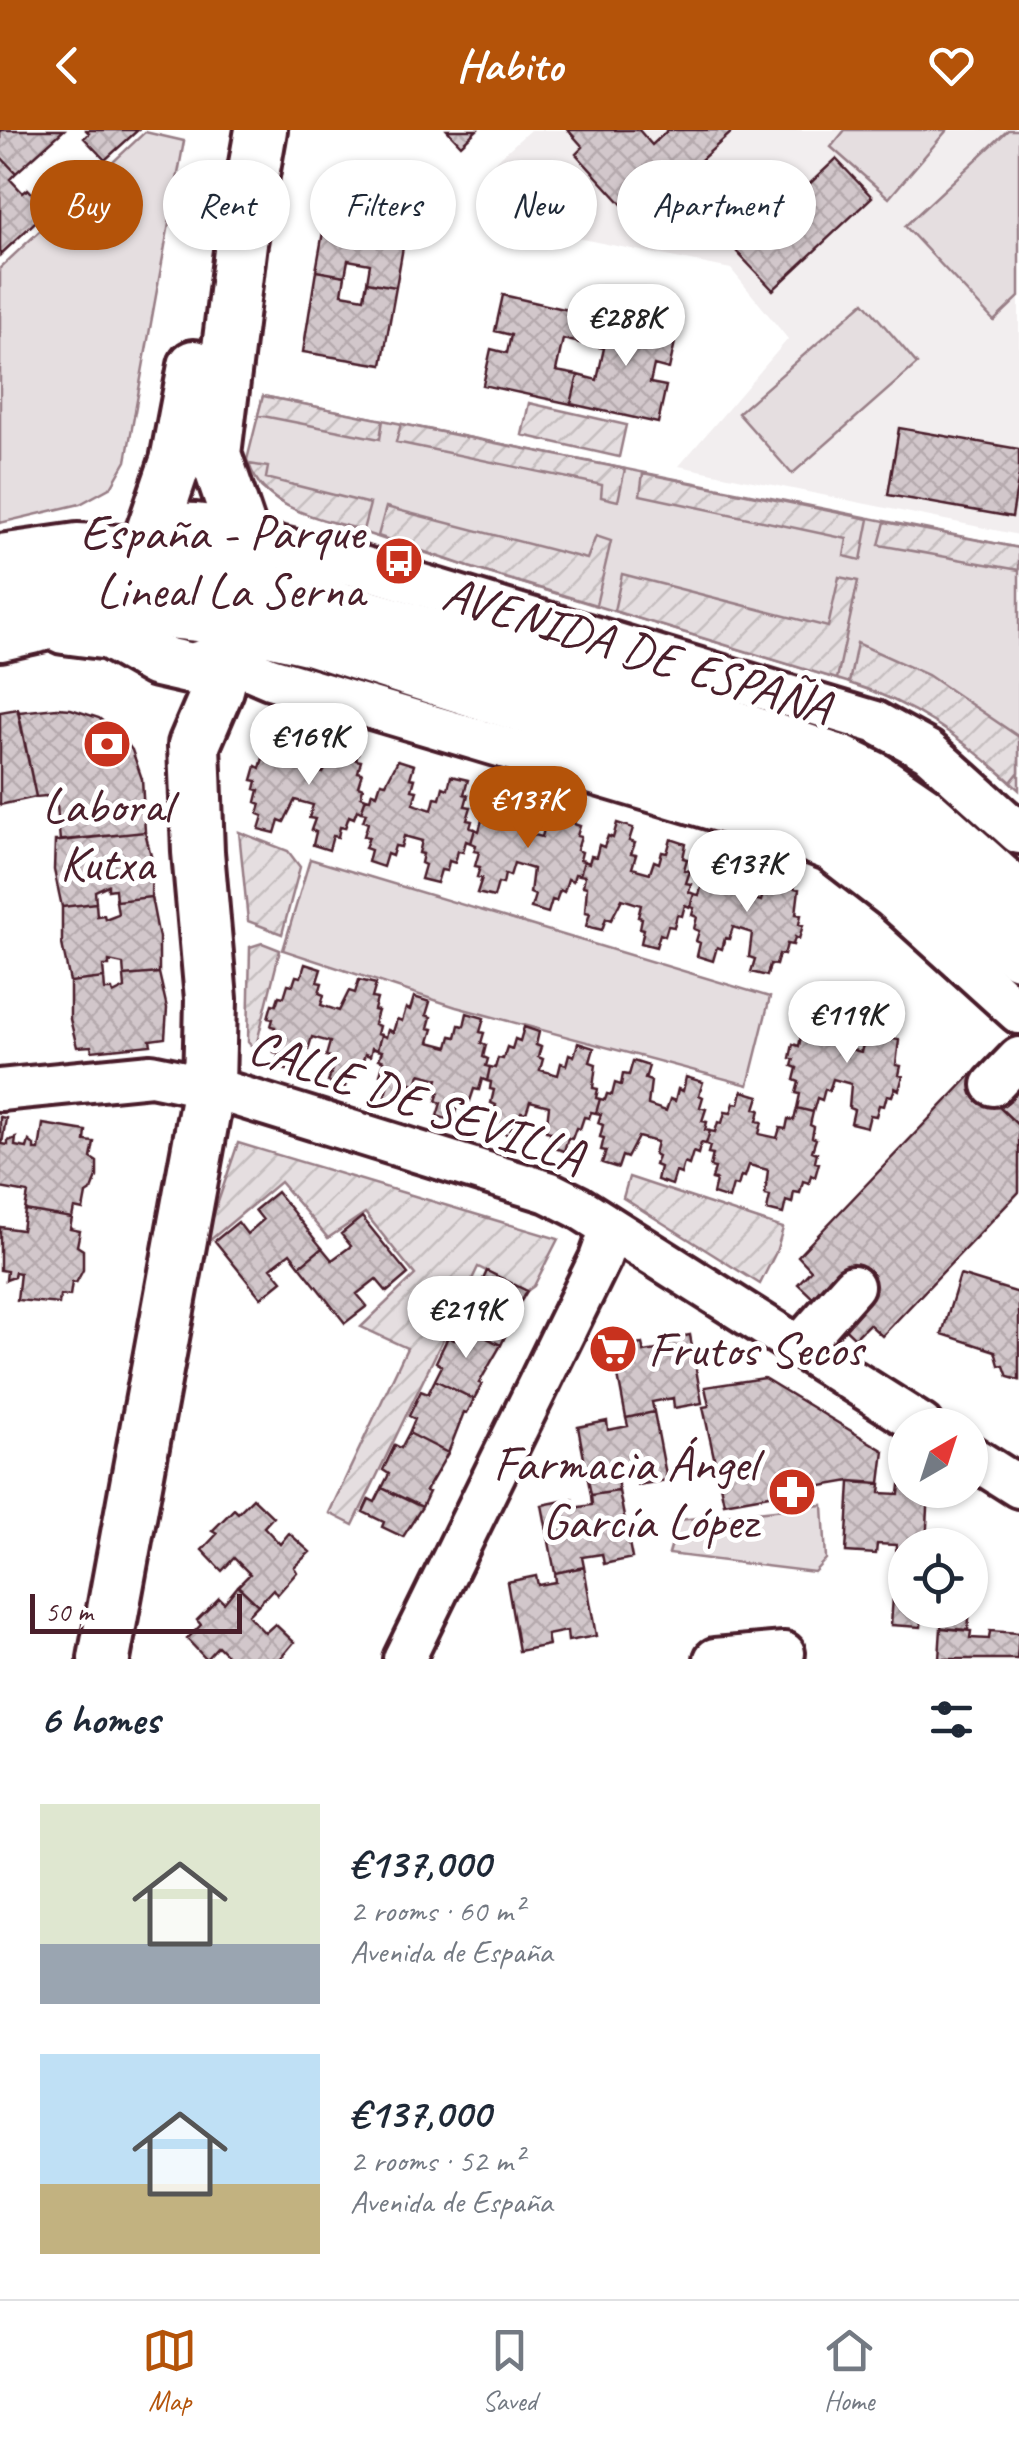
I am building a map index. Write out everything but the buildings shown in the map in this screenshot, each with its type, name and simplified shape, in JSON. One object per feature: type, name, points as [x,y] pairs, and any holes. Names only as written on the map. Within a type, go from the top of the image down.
[{"type":"main road","points":[[104,1659],[209,1087],[211,1000],[198,852],[194,744],[162,682],[123,624],[133,565],[176,462],[235,130]]},
{"type":"main road","points":[[194,744],[218,689],[247,598],[214,454],[260,130]]},
{"type":"main road","name":"AVENIDA DE ESPAÑA","points":[[8,619],[133,565],[178,527],[194,526],[247,598],[312,640],[830,804],[865,821],[1019,953]]},
{"type":"main road","name":"AVENIDA DE ESPAÑA","points":[[133,565],[216,618],[247,598],[325,602],[620,690],[840,762],[874,778],[923,812],[1019,897]]},
{"type":"main road","name":"AVENIDA DE ESPAÑA","points":[[8,619],[110,634],[157,661],[192,669],[247,598]]},
{"type":"street","name":"AVENIDA DE ESPAÑA","points":[[0,555],[77,544],[133,565]]},
{"type":"street","name":"AVENIDA DE ESPAÑA","points":[[247,598],[362,567],[875,722],[928,751],[1019,832]]},
{"type":"street","name":"AVENIDA DE ESPAÑA","points":[[247,598],[830,850],[892,898],[1019,1013]]},
{"type":"street","name":"CALLE DE SEVILLA","points":[[0,1090],[152,1074],[209,1087],[548,1192],[578,1206],[895,1408]]},
{"type":"street","points":[[404,1659],[600,1259],[611,1228]]},
{"type":"street","points":[[799,1347],[853,1286]]},
{"type":"street","points":[[988,1467],[1019,1487]]},
{"type":"street","points":[[714,1659],[784,1654]]},
{"type":"shaded area","points":[[530,130],[1019,130],[1019,535],[679,466],[788,339],[731,269],[636,250],[816,250],[816,160],[617,160],[617,246],[597,242],[597,160],[497,160]]},
{"type":"shaded area","points":[[845,130],[947,130],[889,198],[831,147]]},
{"type":"shaded area","points":[[1008,130],[1019,130],[1019,297],[994,321],[905,226]]},
{"type":"shaded area","points":[[145,132],[184,141],[181,160],[163,160],[164,250],[126,461],[111,487],[80,504],[0,523],[0,268],[30,240],[30,250],[143,250],[143,160],[115,160]]},
{"type":"shaded area","points":[[864,302],[917,364],[792,474],[738,413]]},
{"type":"shaded area","points":[[263,396],[1019,548],[1019,790],[960,737],[886,694],[469,567],[278,501],[261,487],[247,460]]},
{"type":"shaded area","points":[[263,396],[383,420],[380,439],[258,415]]},
{"type":"shaded area","points":[[529,403],[626,425],[619,457],[522,435]]},
{"type":"shaded area","points":[[401,424],[625,469],[618,501],[601,497],[602,485],[396,442]]},
{"type":"shaded area","points":[[249,464],[268,467],[266,478],[370,504],[363,530],[281,502],[267,492]]},
{"type":"shaded area","points":[[643,473],[869,519],[861,560],[844,556],[847,539],[640,495]]},
{"type":"shaded area","points":[[386,507],[587,559],[596,536],[611,541],[596,605],[378,536]]},
{"type":"shaded area","points":[[885,522],[1019,548],[1019,570],[879,545]]},
{"type":"shaded area","points":[[622,574],[828,627],[839,577],[858,581],[837,679],[614,611]]},
{"type":"shaded area","points":[[857,643],[928,675],[1019,737],[1019,772],[1011,782],[936,724],[895,701],[849,683]]},
{"type":"shaded area","points":[[239,832],[288,851],[300,867],[282,934],[248,921]]},
{"type":"shaded area","points":[[310,859],[770,997],[748,1085],[456,1007],[283,950]]},
{"type":"shaded area","points":[[262,943],[280,950],[255,1050],[248,1042],[250,947]]},
{"type":"shaded area","points":[[238,1143],[558,1239],[534,1286],[527,1291],[478,1267],[353,1525],[329,1513],[407,1348],[361,1327],[415,1275],[365,1213],[328,1238],[280,1182],[203,1246]]},
{"type":"shaded area","points":[[629,1177],[783,1228],[760,1284],[623,1198]]},
{"type":"shaded area","points":[[823,1505],[826,1559],[814,1572],[669,1554],[679,1520]]},
{"type":"place","name":"España - Parque Lineal La Serna","points":[[399,561]]},
{"type":"place","name":"Laboral Kutxa","points":[[107,744]]},
{"type":"place","name":"Frutos Secos","points":[[613,1349]]},
{"type":"place","name":"Farmacia Ángel García López","points":[[792,1492]]}]
